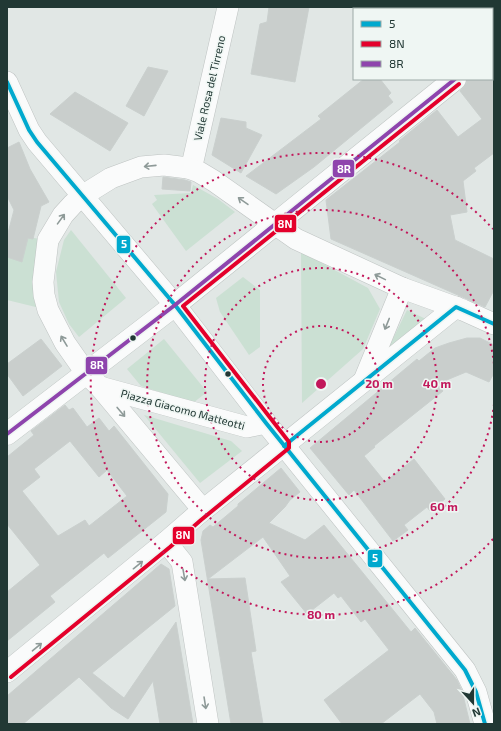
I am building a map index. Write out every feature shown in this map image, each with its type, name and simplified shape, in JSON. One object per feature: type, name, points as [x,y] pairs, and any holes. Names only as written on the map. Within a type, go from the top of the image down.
[{"type":"street","name":"Viale Rosa del Tirreno","points":[[188,168],[193,161],[228,7]]},
{"type":"street","points":[[7,434],[93,380],[175,305],[454,80]]},
{"type":"street","points":[[7,82],[37,142],[82,196]]},
{"type":"street","name":"Piazza Giacomo Matteotti","points":[[200,512],[93,380],[65,343],[55,326],[44,295],[43,282],[48,240],[63,216],[82,196],[111,178],[141,167],[164,165],[188,168],[199,172],[296,239],[402,288],[456,307],[494,324]]},
{"type":"street","name":"Piazza Giacomo Matteotti","points":[[82,196],[175,305],[284,446],[465,670],[476,692],[485,724]]},
{"type":"street","points":[[364,380],[402,288]]},
{"type":"street","points":[[7,672],[166,542],[200,512],[456,307]]},
{"type":"street","name":"Piazza Giacomo Matteotti","points":[[93,380],[247,427],[266,423]]},
{"type":"street","points":[[166,542],[182,562],[208,724]]},
{"type":"green space","points":[[193,185],[218,199],[235,212],[186,251],[152,204],[157,200],[154,195],[191,193]]},
{"type":"green space","points":[[71,230],[126,298],[79,337],[69,324],[59,302],[56,272],[64,240]]},
{"type":"green space","points":[[7,234],[48,240],[48,310],[7,300]]},
{"type":"green space","points":[[301,252],[368,288],[380,309],[363,349],[302,403]]},
{"type":"green space","points":[[243,277],[260,290],[260,347],[249,355],[220,312],[216,298]]},
{"type":"green space","points":[[407,310],[428,320],[383,359]]},
{"type":"green space","points":[[164,339],[207,392],[193,403],[141,386],[127,369]]},
{"type":"green space","points":[[144,415],[231,441],[242,451],[200,483]]},
{"type":"building","points":[[269,7],[309,7],[295,82],[251,74],[260,24],[267,22]]},
{"type":"building","points":[[148,67],[168,71],[144,116],[126,106]]},
{"type":"building","points":[[494,79],[494,153],[474,168],[476,171],[463,181],[467,212],[450,215],[455,240],[494,259],[494,290],[485,307],[331,239],[326,200],[400,142],[399,141],[437,110],[458,137],[482,119],[460,91],[466,84],[467,80]]},
{"type":"building","points":[[363,80],[381,80],[391,93],[388,96],[393,102],[314,167],[276,194],[246,176],[321,119],[318,116]]},
{"type":"building","points":[[75,92],[128,123],[110,151],[50,114]]},
{"type":"building","points":[[221,118],[246,122],[246,128],[262,135],[241,173],[212,155]]},
{"type":"building","points":[[19,142],[30,169],[49,202],[41,206],[33,239],[28,238],[22,262],[7,257],[7,237],[14,210],[7,196],[7,148]]},
{"type":"building","points":[[163,177],[191,182],[190,191],[162,189]]},
{"type":"building","points":[[467,338],[480,338],[494,345],[494,373],[489,382],[466,372],[437,384],[443,391],[374,446],[375,447],[364,456],[385,482],[414,459],[445,499],[430,511],[427,507],[404,525],[408,530],[393,541],[354,490],[349,495],[310,448],[417,359],[419,361],[435,348]]},
{"type":"building","points":[[41,339],[62,366],[23,396],[7,374],[7,364]]},
{"type":"building","points":[[65,405],[69,410],[73,408],[87,427],[99,418],[109,431],[114,426],[168,494],[166,512],[108,558],[104,553],[50,596],[55,602],[7,641],[7,592],[40,565],[7,524],[7,457],[34,435],[31,431]],"holes":[[[70,441],[99,477],[107,470],[127,496],[89,526],[85,520],[58,536],[22,491],[40,477],[34,469]]]},
{"type":"building","points":[[281,468],[300,492],[290,500],[269,523],[305,540],[324,525],[411,632],[415,628],[457,680],[462,691],[470,724],[437,724],[434,712],[420,694],[381,724],[342,724],[324,700],[389,650],[365,619],[361,622],[341,596],[338,598],[334,593],[307,614],[281,582],[290,576],[263,537],[208,579],[245,578],[256,651],[251,652],[263,724],[231,724],[201,540],[203,531],[210,525],[213,527]]},
{"type":"building","points":[[161,564],[169,569],[175,606],[92,673],[124,698],[176,622],[193,724],[160,724],[153,681],[128,719],[111,708],[79,677],[23,724],[7,724],[7,696]]},
{"type":"transit line","name":"8R","points":[[7,434],[175,305],[454,80]]},
{"type":"transit line","name":"5","points":[[7,82],[29,130],[37,142],[175,305],[266,423],[465,670],[476,692],[485,724]]},
{"type":"transit line","name":"8N","points":[[11,677],[289,448],[289,442],[183,306],[459,84]]},
{"type":"transit line","name":"5","points":[[284,446],[456,307],[494,324]]}]
